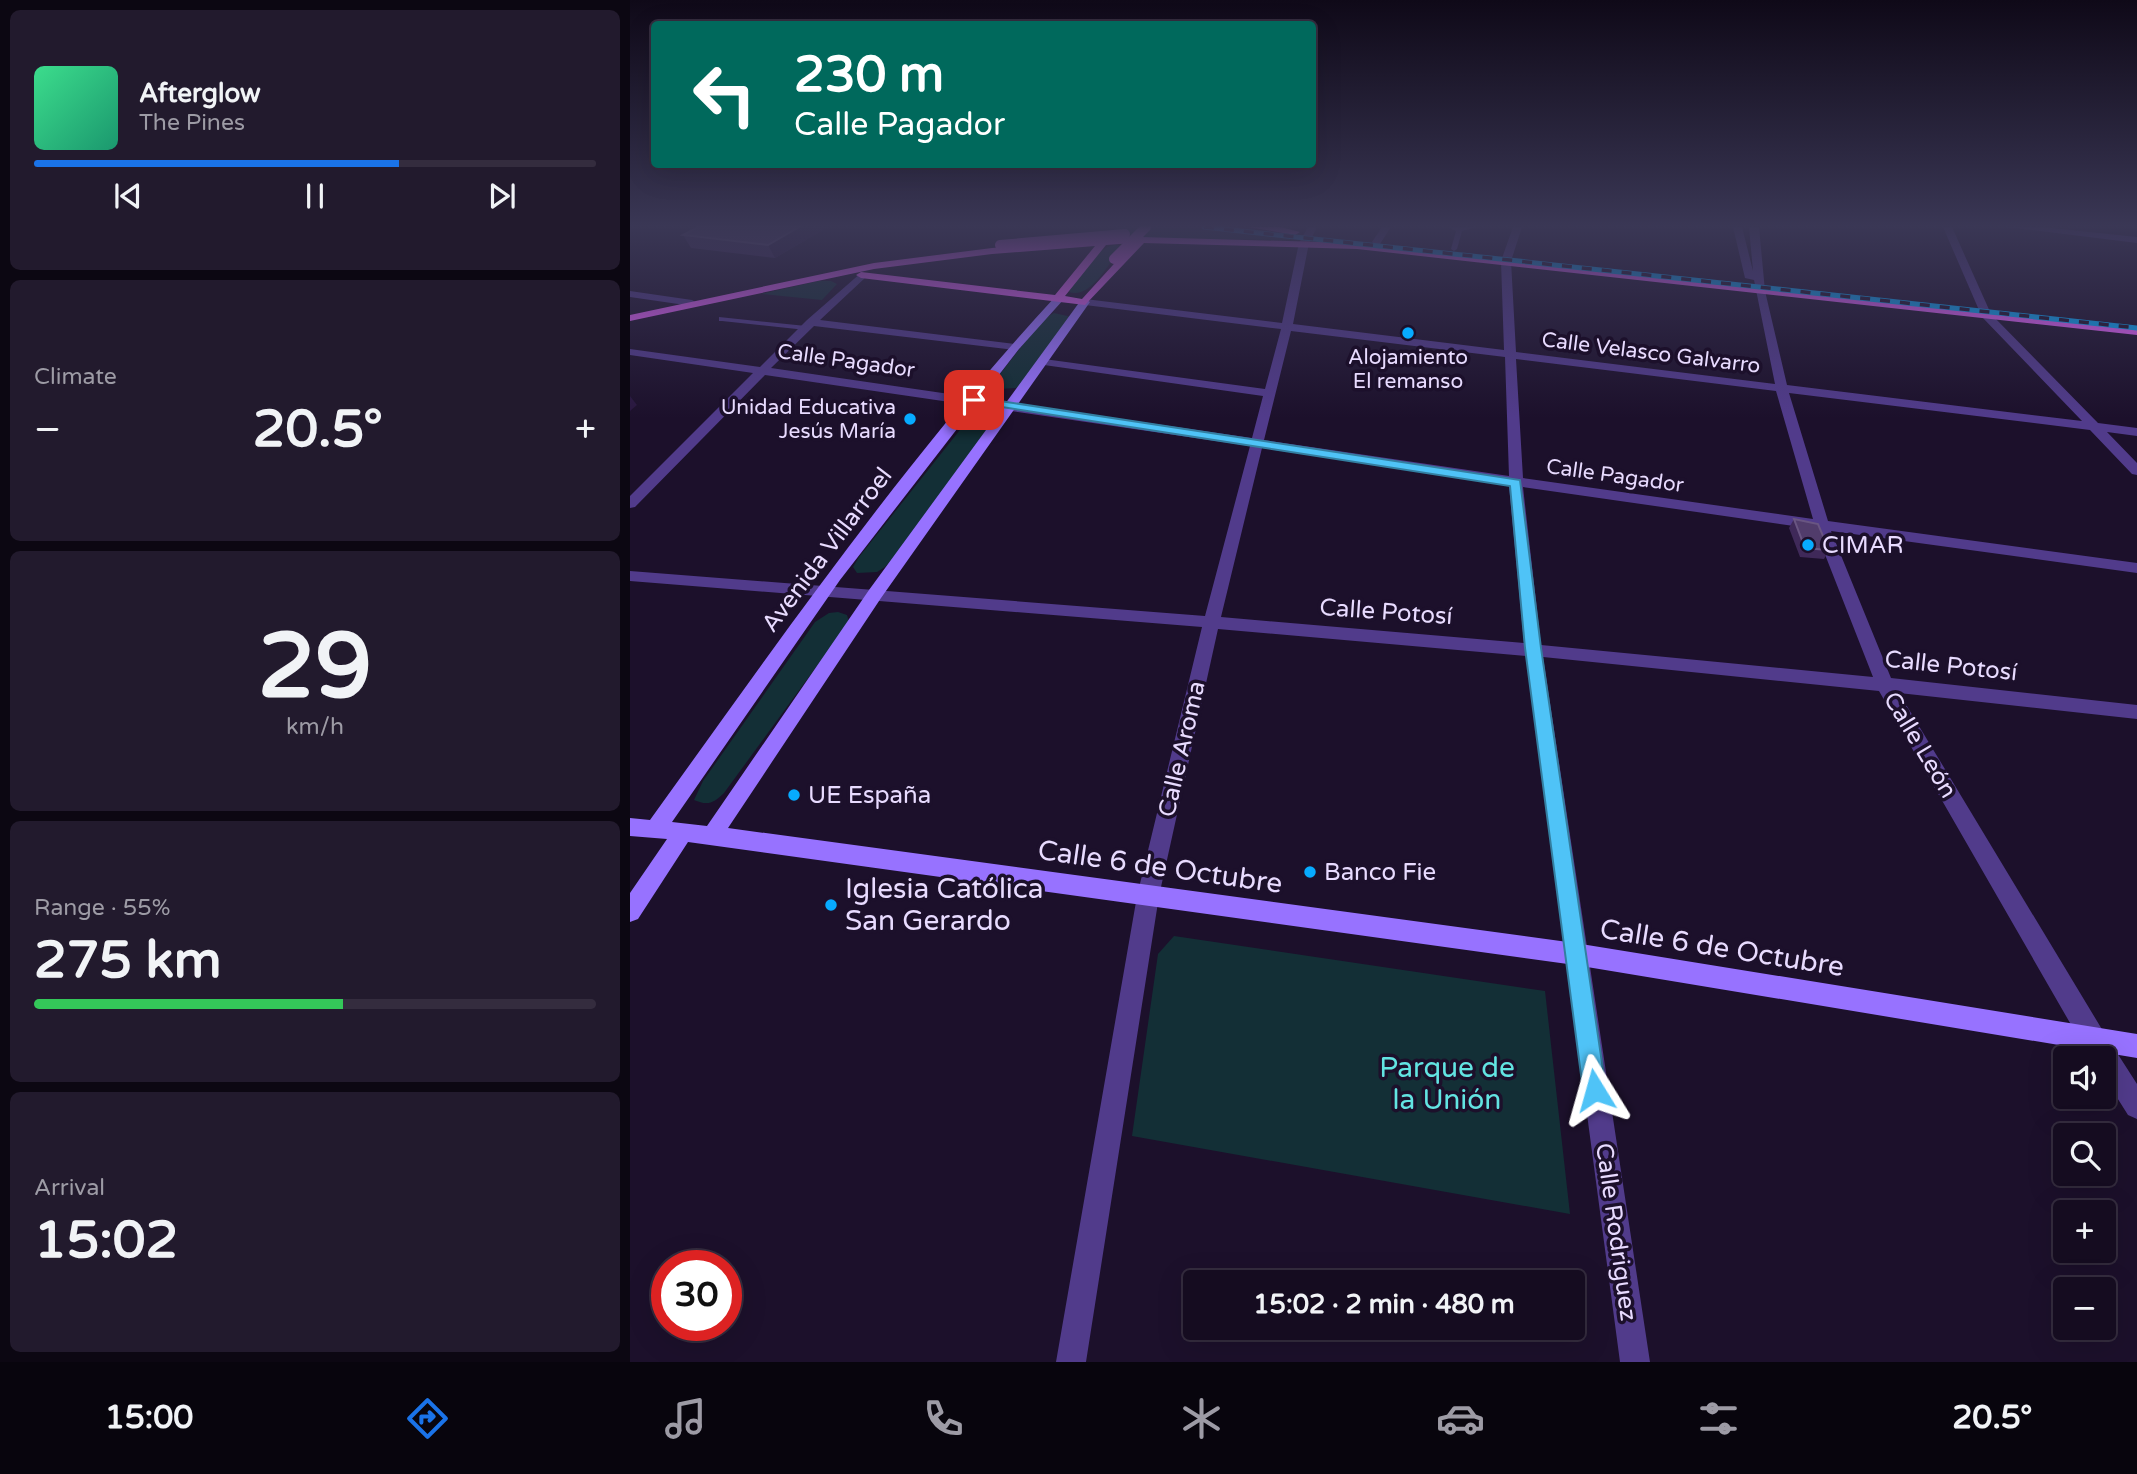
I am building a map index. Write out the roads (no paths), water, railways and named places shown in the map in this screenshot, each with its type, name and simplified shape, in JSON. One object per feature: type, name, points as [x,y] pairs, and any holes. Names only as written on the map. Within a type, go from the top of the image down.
[{"type":"main road","points":[[630,309],[723,291]]},
{"type":"main road","points":[[630,318],[746,291]]},
{"type":"main road","name":"Calle Velasco Galvarro","points":[[990,291],[1085,302]]},
{"type":"main road","name":"Avenida Villarroel","points":[[654,831],[824,591],[1015,347],[1059,299],[1063,291]]},
{"type":"main road","points":[[1059,299],[1071,291]]},
{"type":"main road","points":[[1085,302],[1089,291]]},
{"type":"main road","points":[[712,835],[875,594],[1095,291]]},
{"type":"main road","points":[[1804,291],[2137,332]]},
{"type":"main road","points":[[1984,312],[2137,325]]},
{"type":"main road","name":"Calle 6 de Octubre","points":[[630,827],[712,835],[1574,954],[2137,1046]]},
{"type":"main road","points":[[630,912],[683,832]]},
{"type":"street","points":[[630,504],[845,291]]},
{"type":"street","name":"Calle Aroma","points":[[1071,1362],[1148,896],[1211,623],[1296,291]]},
{"type":"street","name":"Calle Rodriguez","points":[[1508,291],[1516,483],[1533,648],[1574,954],[1635,1362]]},
{"type":"street","name":"Calle León","points":[[1758,291],[1782,390],[1822,527],[1884,683],[2094,1040],[2137,1106]]},
{"type":"street","points":[[1975,291],[1984,312],[2137,471]]},
{"type":"street","points":[[630,295],[692,303]]},
{"type":"street","name":"Calle Velasco Galvarro","points":[[1085,302],[2137,432]]},
{"type":"street","points":[[808,325],[1015,347]]},
{"type":"street","name":"Calle Pagador","points":[[630,352],[974,400],[1258,445],[1822,527],[2137,568]]},
{"type":"street","points":[[1044,362],[1268,393]]},
{"type":"street","name":"Calle Potosí","points":[[630,576],[1533,648],[1884,683],[2137,712]]},
{"type":"lane","points":[[722,319],[808,325]]},
{"type":"railway","points":[[1791,291],[2137,328]]},
{"type":"place","name":"Alojamiento El remanso","points":[[1408,333]]},
{"type":"place","name":"Unidad Educativa Jesús María","points":[[910,419]]},
{"type":"place","name":"CIMAR","points":[[1808,545]]},
{"type":"place","name":"UE España","points":[[794,795]]},
{"type":"place","name":"Banco Fie","points":[[1310,872]]},
{"type":"place","name":"Iglesia Católica San Gerardo","points":[[831,905]]},
{"type":"park label","name":"Parque de la Unión","points":[[1447,1084]]}]
